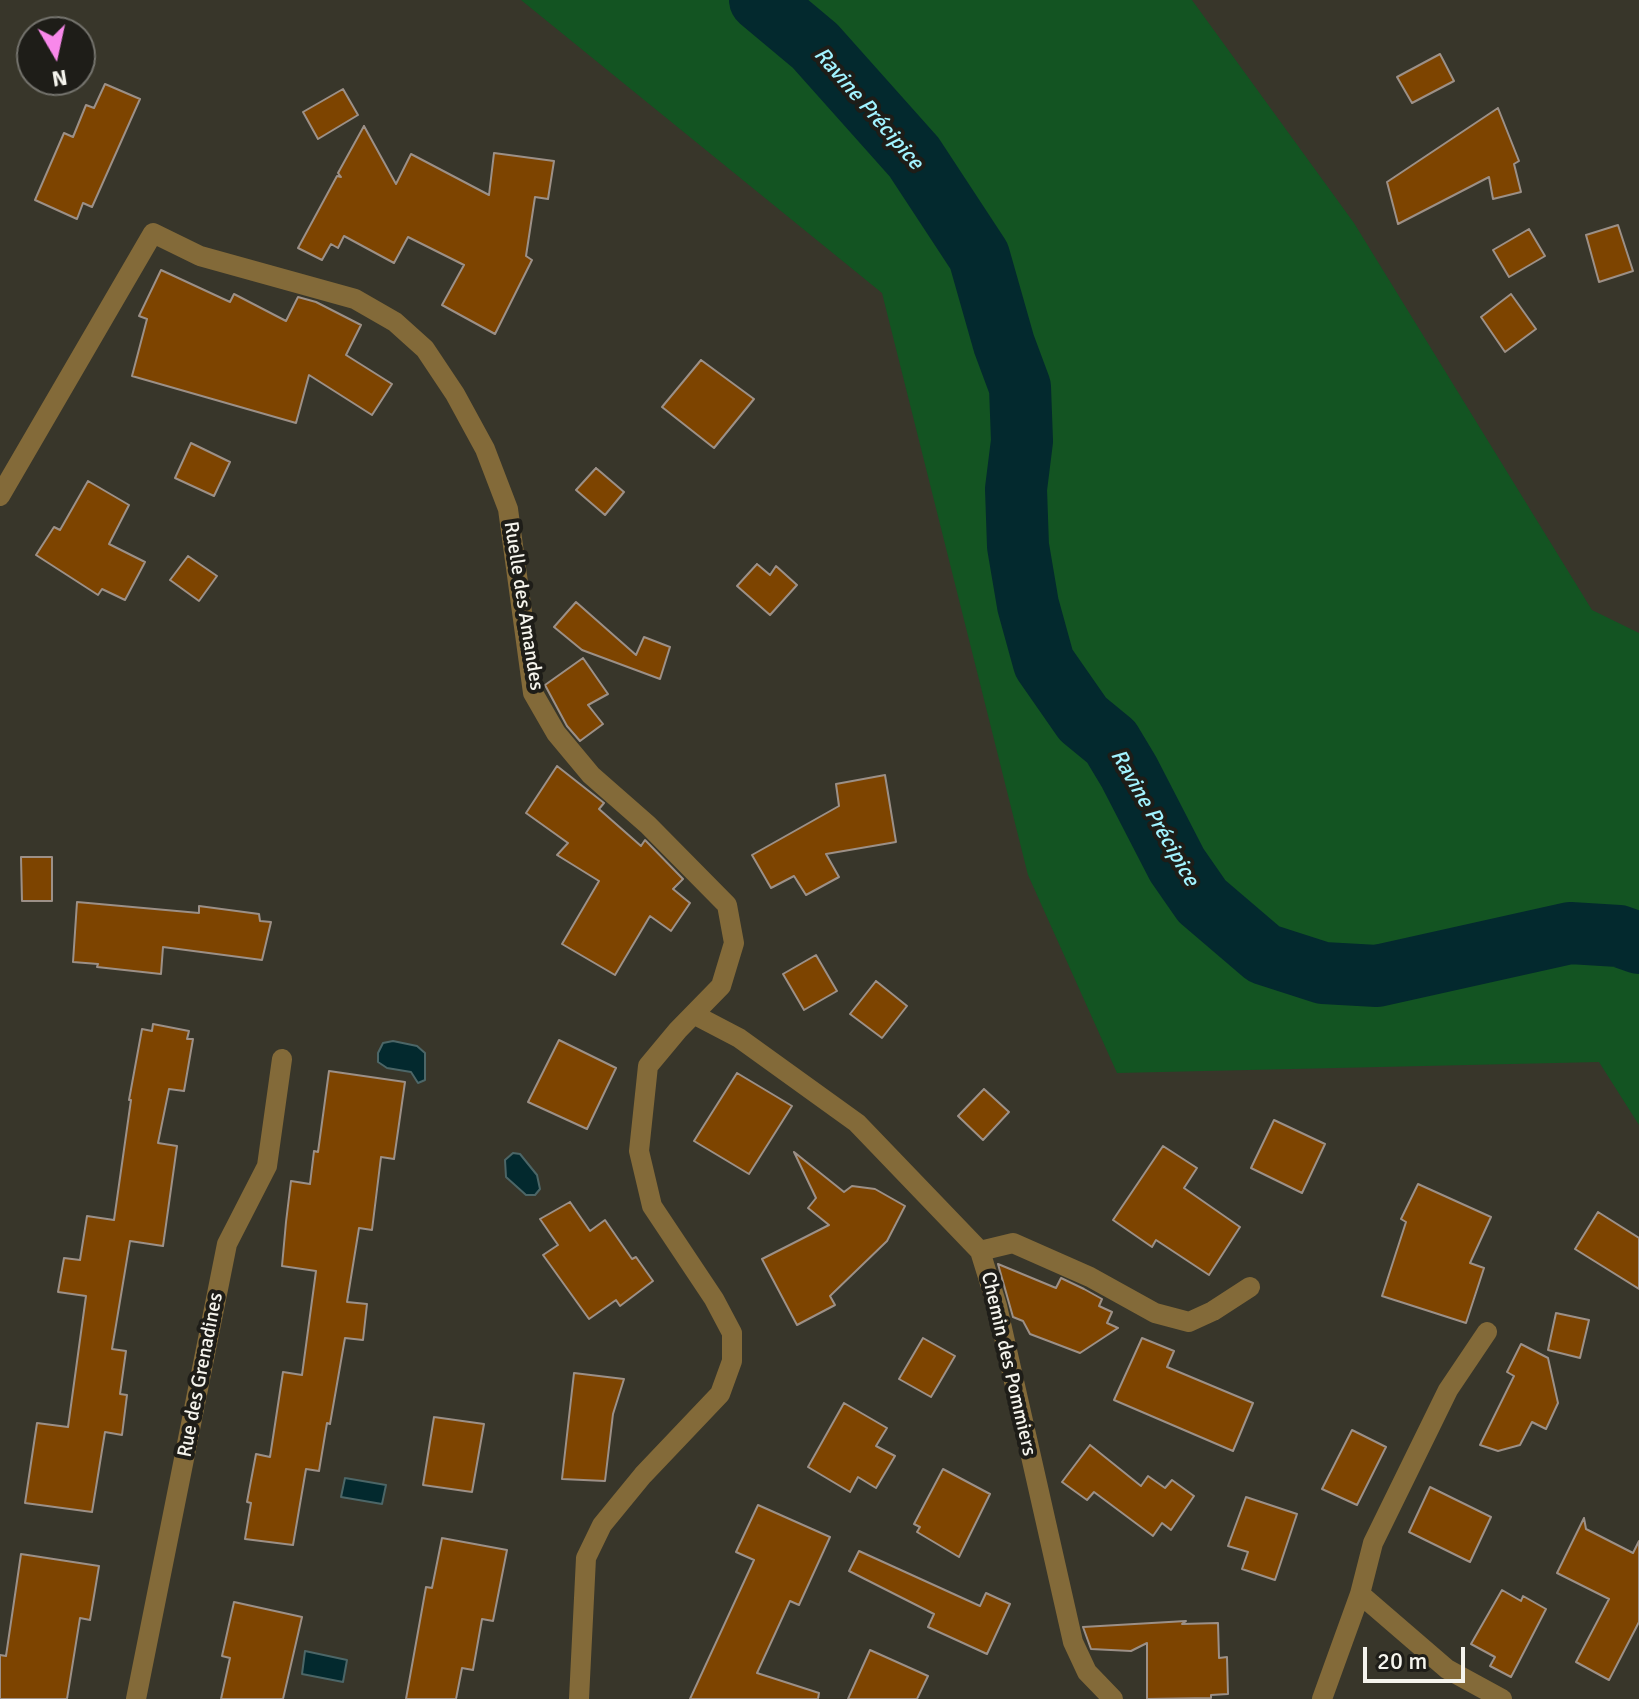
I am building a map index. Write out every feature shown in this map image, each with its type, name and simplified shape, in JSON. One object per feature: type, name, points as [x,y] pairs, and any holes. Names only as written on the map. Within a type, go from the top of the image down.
[{"type":"street","name":"Ruelle des Amandes","points":[[0,496],[153,233],[200,256],[355,299],[395,322],[425,349],[455,394],[485,449],[508,509],[533,693],[556,733],[591,775],[648,825],[727,905],[734,943],[721,986],[695,1015]]},
{"type":"street","name":"Chemin des Pommiers","points":[[695,1015],[739,1038],[857,1123],[980,1251],[997,1306],[1073,1642],[1087,1672],[1113,1699]]},
{"type":"street","points":[[579,1699],[586,1558],[602,1525],[643,1475],[720,1394],[732,1361],[732,1333],[714,1299],[652,1206],[639,1151],[648,1066],[695,1015]]},
{"type":"street","name":"Rue des Grenadines","points":[[136,1699],[227,1244],[267,1166],[282,1059]]},
{"type":"street","points":[[980,1251],[1013,1243],[1090,1277],[1155,1313],[1189,1322],[1213,1311],[1250,1287]]},
{"type":"street","points":[[1322,1699],[1360,1594],[1373,1543],[1448,1390],[1487,1332]]},
{"type":"street","points":[[1360,1594],[1447,1669],[1502,1699]]},
{"type":"green space","points":[[521,0],[1192,0],[1354,223],[1592,610],[1639,633],[1639,1125],[1599,1062],[1117,1073],[1028,875],[882,293]]},
{"type":"water","points":[[393,1041],[417,1046],[425,1053],[425,1080],[418,1083],[411,1072],[387,1068],[378,1062],[383,1043]]},
{"type":"water","points":[[513,1153],[520,1154],[537,1175],[540,1189],[535,1195],[526,1195],[506,1177],[505,1160]]},
{"type":"water","points":[[345,1478],[386,1485],[382,1504],[341,1497]]},
{"type":"water","points":[[305,1651],[347,1660],[343,1682],[302,1674]]},
{"type":"building","points":[[1440,54],[1454,81],[1412,103],[1397,77]]},
{"type":"building","points":[[105,84],[140,99],[92,207],[83,203],[77,219],[35,200],[64,133],[73,137],[86,105],[94,108]]},
{"type":"building","points":[[343,89],[358,115],[318,139],[303,112]]},
{"type":"building","points":[[1498,108],[1519,161],[1514,164],[1521,192],[1493,199],[1489,177],[1398,224],[1387,182]]},
{"type":"building","points":[[364,126],[396,184],[411,154],[489,195],[494,153],[554,161],[548,199],[535,197],[526,256],[532,260],[495,334],[442,305],[464,265],[408,237],[394,263],[344,236],[338,248],[331,244],[322,260],[298,248],[337,176],[341,177],[338,173]]},
{"type":"building","points":[[1618,225],[1633,271],[1599,282],[1586,235]]},
{"type":"building","points":[[1529,229],[1545,256],[1509,277],[1493,250]]},
{"type":"building","points":[[161,270],[230,302],[234,294],[286,321],[298,297],[316,302],[361,325],[346,355],[392,384],[372,415],[309,375],[296,423],[132,376],[147,319],[139,316]]},
{"type":"building","points":[[1511,294],[1536,329],[1505,352],[1481,317]]},
{"type":"building","points":[[701,360],[754,399],[714,448],[662,407]]},
{"type":"building","points":[[191,443],[230,462],[214,496],[175,478]]},
{"type":"building","points":[[596,468],[624,492],[605,515],[576,490]]},
{"type":"building","points":[[88,481],[129,505],[109,544],[145,562],[125,600],[102,589],[98,595],[36,555],[54,527],[60,530]]},
{"type":"building","points":[[188,556],[217,576],[199,601],[170,580]]},
{"type":"building","points":[[757,564],[770,575],[776,566],[797,585],[770,615],[737,586]]},
{"type":"building","points":[[576,602],[636,655],[644,637],[670,647],[660,679],[582,650],[554,627]]},
{"type":"building","points":[[583,658],[608,694],[588,705],[603,724],[580,741],[567,726],[545,685]]},
{"type":"building","points":[[557,766],[604,803],[599,809],[641,846],[645,840],[683,879],[673,889],[690,903],[671,931],[650,916],[615,975],[562,944],[599,881],[557,855],[568,843],[526,813]]},
{"type":"building","points":[[885,775],[896,842],[826,854],[839,877],[806,895],[794,876],[771,888],[752,855],[839,806],[836,784]]},
{"type":"building","points":[[21,857],[52,857],[52,901],[22,901]]},
{"type":"building","points":[[77,902],[199,913],[199,906],[259,914],[260,921],[271,922],[262,960],[163,947],[161,974],[73,962]]},
{"type":"building","points":[[816,955],[837,991],[804,1010],[783,974]]},
{"type":"building","points":[[876,981],[907,1006],[882,1038],[850,1014]]},
{"type":"building","points":[[153,1024],[189,1031],[187,1039],[193,1039],[184,1091],[169,1089],[158,1143],[177,1146],[163,1246],[130,1241],[112,1349],[126,1351],[120,1394],[127,1395],[122,1435],[105,1432],[92,1512],[25,1503],[37,1423],[68,1427],[86,1296],[58,1292],[64,1258],[80,1260],[87,1216],[114,1220],[129,1100],[142,1029],[152,1031]]},
{"type":"building","points":[[559,1040],[616,1068],[587,1129],[528,1102]]},
{"type":"building","points":[[329,1071],[405,1082],[394,1159],[381,1157],[372,1230],[359,1228],[347,1302],[367,1304],[363,1340],[345,1338],[319,1471],[306,1469],[293,1545],[245,1539],[251,1503],[247,1502],[256,1454],[270,1457],[283,1372],[302,1375],[316,1271],[282,1266],[291,1181],[310,1184],[314,1151],[318,1152]]},
{"type":"building","points":[[737,1073],[792,1106],[749,1174],[694,1141]]},
{"type":"building","points":[[984,1089],[1009,1112],[983,1140],[958,1116]]},
{"type":"building","points":[[1274,1120],[1325,1144],[1302,1193],[1251,1168]]},
{"type":"building","points":[[1163,1146],[1197,1168],[1184,1188],[1240,1227],[1209,1275],[1156,1240],[1152,1247],[1113,1220]]},
{"type":"building","points":[[794,1152],[844,1192],[852,1186],[875,1189],[905,1206],[887,1241],[830,1296],[835,1305],[797,1325],[762,1259],[829,1225],[808,1208],[816,1198]]},
{"type":"building","points":[[1418,1184],[1491,1217],[1470,1263],[1484,1268],[1466,1323],[1382,1296],[1406,1222],[1401,1219]]},
{"type":"building","points":[[570,1202],[590,1231],[605,1220],[632,1259],[636,1257],[653,1281],[620,1306],[616,1300],[589,1319],[543,1255],[558,1245],[540,1219]]},
{"type":"building","points":[[1598,1212],[1639,1238],[1639,1289],[1575,1249]]},
{"type":"building","points":[[998,1264],[1056,1288],[1061,1278],[1084,1289],[1102,1299],[1099,1306],[1112,1312],[1107,1323],[1118,1328],[1080,1353],[1030,1334],[1023,1321],[1013,1317]]},
{"type":"building","points":[[1556,1313],[1589,1320],[1580,1358],[1548,1350]]},
{"type":"building","points":[[923,1338],[955,1356],[931,1397],[899,1379]]},
{"type":"building","points":[[1142,1338],[1174,1351],[1167,1367],[1253,1403],[1233,1451],[1114,1400]]},
{"type":"building","points":[[1521,1344],[1548,1358],[1558,1403],[1546,1429],[1532,1422],[1520,1445],[1498,1451],[1480,1445],[1514,1376],[1507,1372]]},
{"type":"building","points":[[574,1373],[624,1379],[613,1414],[605,1481],[562,1479]]},
{"type":"building","points":[[844,1403],[887,1428],[876,1446],[895,1456],[876,1488],[858,1477],[850,1492],[808,1467]]},
{"type":"building","points":[[434,1417],[484,1424],[472,1492],[423,1485]]},
{"type":"building","points":[[1352,1430],[1386,1447],[1357,1505],[1322,1489]]},
{"type":"building","points":[[1090,1445],[1141,1486],[1148,1476],[1165,1488],[1172,1480],[1194,1496],[1171,1530],[1162,1523],[1153,1536],[1094,1492],[1087,1500],[1062,1482]]},
{"type":"building","points":[[943,1469],[990,1494],[959,1557],[917,1532],[920,1527],[914,1524]]},
{"type":"building","points":[[1430,1487],[1491,1517],[1470,1562],[1409,1532]]},
{"type":"building","points":[[1246,1497],[1297,1514],[1275,1580],[1242,1569],[1248,1552],[1228,1546]]},
{"type":"building","points":[[758,1505],[830,1537],[799,1605],[790,1601],[757,1673],[819,1693],[818,1699],[690,1699],[754,1560],[736,1552]]},
{"type":"building","points":[[1584,1518],[1586,1529],[1633,1553],[1639,1541],[1639,1622],[1609,1680],[1576,1662],[1609,1599],[1557,1573]]},
{"type":"building","points":[[442,1538],[507,1550],[493,1621],[482,1619],[473,1670],[462,1668],[456,1699],[406,1699],[426,1587],[432,1588]]},
{"type":"building","points":[[859,1551],[980,1606],[986,1593],[1010,1604],[987,1654],[928,1627],[934,1614],[849,1571]]},
{"type":"building","points":[[21,1554],[99,1566],[90,1620],[80,1618],[67,1699],[0,1699],[0,1655],[6,1656]]},
{"type":"building","points":[[1502,1590],[1521,1601],[1523,1596],[1546,1609],[1511,1677],[1490,1666],[1495,1657],[1471,1644]]},
{"type":"building","points":[[234,1602],[302,1617],[283,1699],[221,1699],[230,1658],[222,1656]]},
{"type":"building","points":[[1186,1621],[1182,1624],[1218,1623],[1219,1658],[1227,1657],[1228,1694],[1211,1695],[1211,1698],[1147,1699],[1147,1643],[1131,1651],[1091,1649],[1083,1627]]},
{"type":"building","points":[[870,1650],[928,1676],[917,1699],[848,1699]]},
{"type":"waterway","name":"Ravine Précipice","points":[[760,0],[815,46],[914,157],[979,256],[1004,344],[1020,387],[1022,441],[1016,489],[1018,546],[1028,605],[1044,663],[1083,719],[1111,742],[1177,865],[1202,901],[1264,954],[1323,973],[1377,976],[1570,933],[1619,936],[1639,943]]}]
